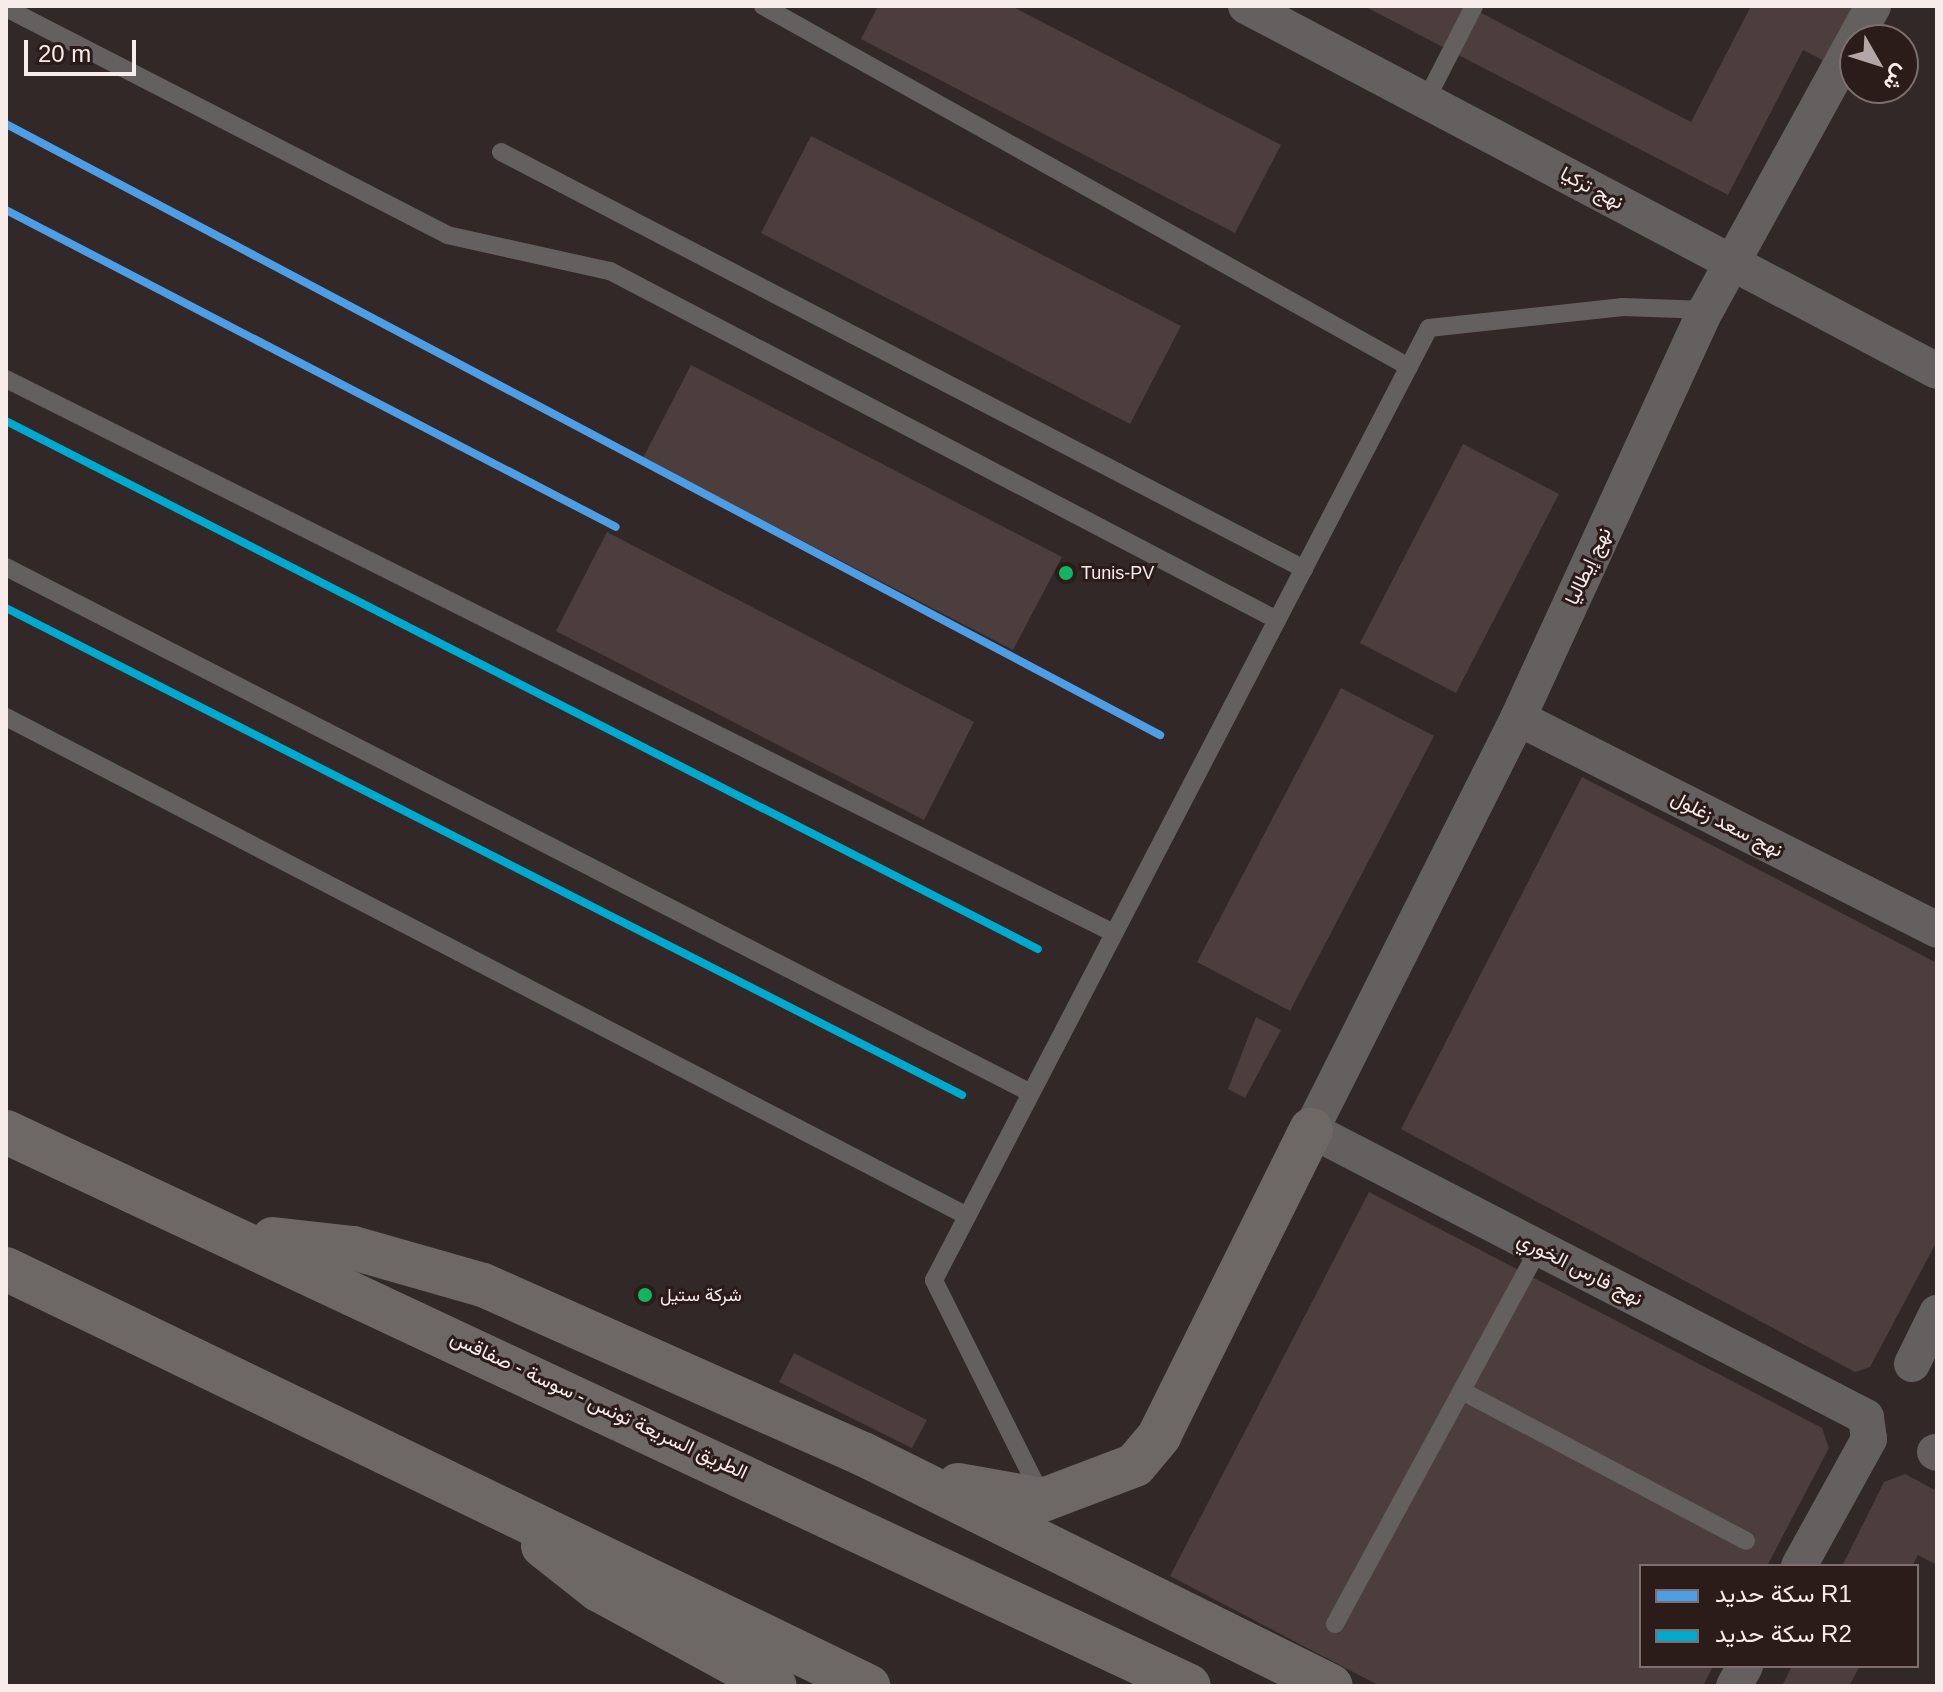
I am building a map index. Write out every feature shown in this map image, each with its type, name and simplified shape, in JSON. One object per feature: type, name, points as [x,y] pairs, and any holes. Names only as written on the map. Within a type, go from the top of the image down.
[{"type":"highway","points":[[863,1454],[940,1481],[1043,1500],[1112,1479],[1135,1465],[1159,1436],[1311,1130]]},
{"type":"highway","name":"الطريق السريعة تونس - سوسة - صفاقس","points":[[6,1132],[238,1235],[1189,1686]]},
{"type":"highway","points":[[238,1235],[353,1248],[483,1285],[863,1454],[1331,1686]]},
{"type":"highway","points":[[6,1269],[472,1490],[868,1686]]},
{"type":"highway","points":[[472,1490],[599,1590],[775,1686]]},
{"type":"street","name":"نهج تركيا","points":[[1246,6],[1937,371]]},
{"type":"street","name":"نهج إيطاليا","points":[[1311,1130],[1518,718],[1706,310],[1873,6]]},
{"type":"street","name":"نهج سعد زغلول","points":[[1518,718],[1937,930]]},
{"type":"street","name":"نهج فارس الخوري","points":[[1311,1130],[1850,1406],[1866,1417],[1869,1439],[1800,1564]]},
{"type":"street","points":[[1912,1364],[1937,1313]]},
{"type":"street","points":[[1734,1686],[1744,1668]]},
{"type":"lane","points":[[763,6],[1409,367]]},
{"type":"lane","points":[[1426,100],[1474,6]]},
{"type":"lane","points":[[6,8],[447,235],[610,271],[1277,620]]},
{"type":"lane","points":[[501,152],[1304,569]]},
{"type":"lane","points":[[1043,1500],[934,1280],[1429,328],[1623,307],[1706,310]]},
{"type":"lane","points":[[6,379],[1114,933]]},
{"type":"lane","points":[[6,567],[1031,1093]]},
{"type":"lane","points":[[6,717],[967,1216]]},
{"type":"lane","points":[[1335,1624],[1539,1248]]},
{"type":"lane","points":[[1462,1391],[1746,1541]]},
{"type":"building","points":[[878,6],[1011,6],[1281,145],[1235,233],[861,39]]},
{"type":"building","points":[[1364,6],[1468,6],[1691,122],[1751,6],[1858,6],[1849,24],[1839,24],[1839,42],[1828,63],[1803,50],[1728,195]]},
{"type":"building","points":[[811,136],[1181,326],[1130,424],[761,233]]},
{"type":"building","points":[[691,365],[1062,557],[1013,650],[643,458]]},
{"type":"building","points":[[1463,444],[1559,494],[1456,693],[1360,643]]},
{"type":"building","points":[[607,532],[974,722],[924,820],[556,631]]},
{"type":"building","points":[[1341,688],[1434,736],[1290,1011],[1197,962]]},
{"type":"building","points":[[1582,777],[1937,963],[1937,1241],[1870,1367],[1855,1372],[1401,1129]]},
{"type":"building","points":[[1256,1017],[1281,1030],[1245,1098],[1228,1089]]},
{"type":"building","points":[[1369,1192],[1822,1428],[1829,1448],[1768,1564],[1639,1564],[1639,1668],[1712,1668],[1703,1686],[1380,1686],[1170,1576]]},
{"type":"building","points":[[794,1353],[927,1420],[912,1448],[779,1382]]},
{"type":"building","points":[[1905,1474],[1937,1491],[1937,1565],[1918,1555],[1913,1564],[1843,1564],[1884,1482]]},
{"type":"building","points":[[1791,1668],[1859,1668],[1849,1686],[1782,1686]]},
{"type":"rail line","name":"R1","points":[[6,124],[1160,735]]},
{"type":"rail line","name":"R1","points":[[6,210],[616,527]]},
{"type":"rail line","name":"R2","points":[[6,421],[1038,949]]},
{"type":"rail line","name":"R2","points":[[6,608],[962,1095]]},
{"type":"place","name":"Tunis-PV","points":[[1066,573]]},
{"type":"place","name":"شركة ستيل","points":[[645,1295]]}]
